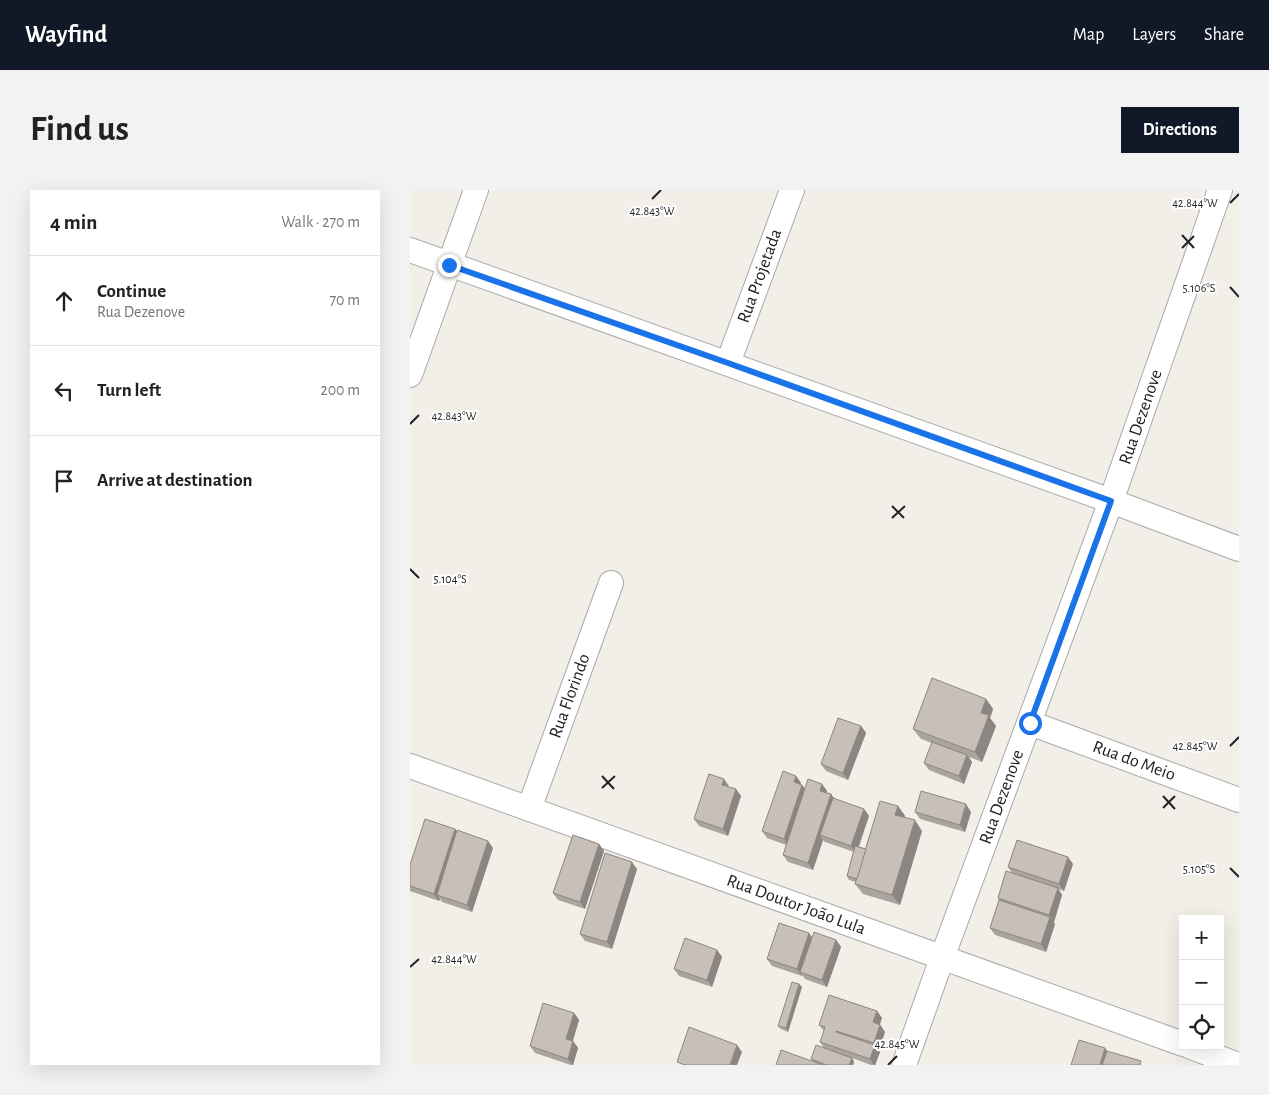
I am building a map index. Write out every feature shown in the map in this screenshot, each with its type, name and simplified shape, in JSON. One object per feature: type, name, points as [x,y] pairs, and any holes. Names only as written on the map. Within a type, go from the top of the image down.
[{"type":"street","points":[[410,375],[476,190]]},
{"type":"street","name":"Rua Projetada","points":[[728,363],[792,190]]},
{"type":"street","name":"Rua Dezenove","points":[[904,1065],[1111,501],[1220,190]]},
{"type":"street","points":[[410,250],[1111,501],[1239,549]]},
{"type":"street","name":"Rua Florindo","points":[[529,809],[611,583]]},
{"type":"street","name":"Rua do Meio","points":[[1030,723],[1239,800]]},
{"type":"street","name":"Rua Doutor João Lula","points":[[410,766],[1179,1043]]},
{"type":"street","points":[[1201,1055],[1238,1065]]},
{"type":"building","points":[[932,678],[986,699],[981,713],[989,715],[975,752],[913,729]]},
{"type":"building","points":[[838,718],[861,726],[843,773],[821,764]]},
{"type":"building","points":[[932,742],[967,755],[959,776],[924,763]]},
{"type":"building","points":[[783,771],[796,776],[794,782],[802,785],[784,839],[762,831]]},
{"type":"building","points":[[709,774],[724,779],[722,785],[736,789],[723,829],[694,819]]},
{"type":"building","points":[[808,779],[822,784],[820,791],[831,794],[808,863],[783,855]]},
{"type":"building","points":[[921,791],[966,804],[960,825],[915,812]]},
{"type":"building","points":[[833,798],[864,809],[851,846],[820,835]]},
{"type":"building","points":[[880,801],[898,806],[895,815],[915,820],[892,895],[855,884]]},
{"type":"building","points":[[425,819],[455,829],[434,894],[410,886],[410,865]]},
{"type":"building","points":[[457,830],[488,841],[467,905],[437,895]]},
{"type":"building","points":[[573,835],[599,844],[580,902],[553,893]]},
{"type":"building","points":[[1017,840],[1068,857],[1059,884],[1008,867]]},
{"type":"building","points":[[855,846],[866,849],[857,879],[847,876]]},
{"type":"building","points":[[605,853],[632,862],[607,942],[580,934]]},
{"type":"building","points":[[1006,871],[1058,888],[1049,915],[998,898]]},
{"type":"building","points":[[999,900],[1050,917],[1041,944],[990,928]]},
{"type":"building","points":[[779,923],[809,933],[797,969],[767,959]]},
{"type":"building","points":[[814,932],[836,940],[822,980],[800,972]]},
{"type":"building","points":[[685,938],[717,950],[707,980],[674,969]]},
{"type":"building","points":[[792,982],[799,984],[786,1028],[778,1026]]},
{"type":"building","points":[[829,995],[877,1011],[873,1022],[880,1025],[874,1043],[836,1031],[875,1045],[870,1059],[820,1042],[825,1027],[819,1025]]},
{"type":"building","points":[[543,1003],[574,1013],[566,1039],[573,1041],[568,1059],[530,1046]]},
{"type":"building","points":[[689,1027],[737,1045],[730,1065],[685,1065],[677,1062]]},
{"type":"building","points":[[1079,1040],[1105,1048],[1100,1065],[1071,1065]]},
{"type":"building","points":[[816,1045],[852,1058],[849,1065],[827,1065],[811,1059]]},
{"type":"building","points":[[781,1050],[823,1065],[776,1065]]},
{"type":"building","points":[[1107,1051],[1141,1061],[1140,1065],[1102,1065]]},
{"type":"route","points":[[449,265],[1111,501],[1030,723]]}]
